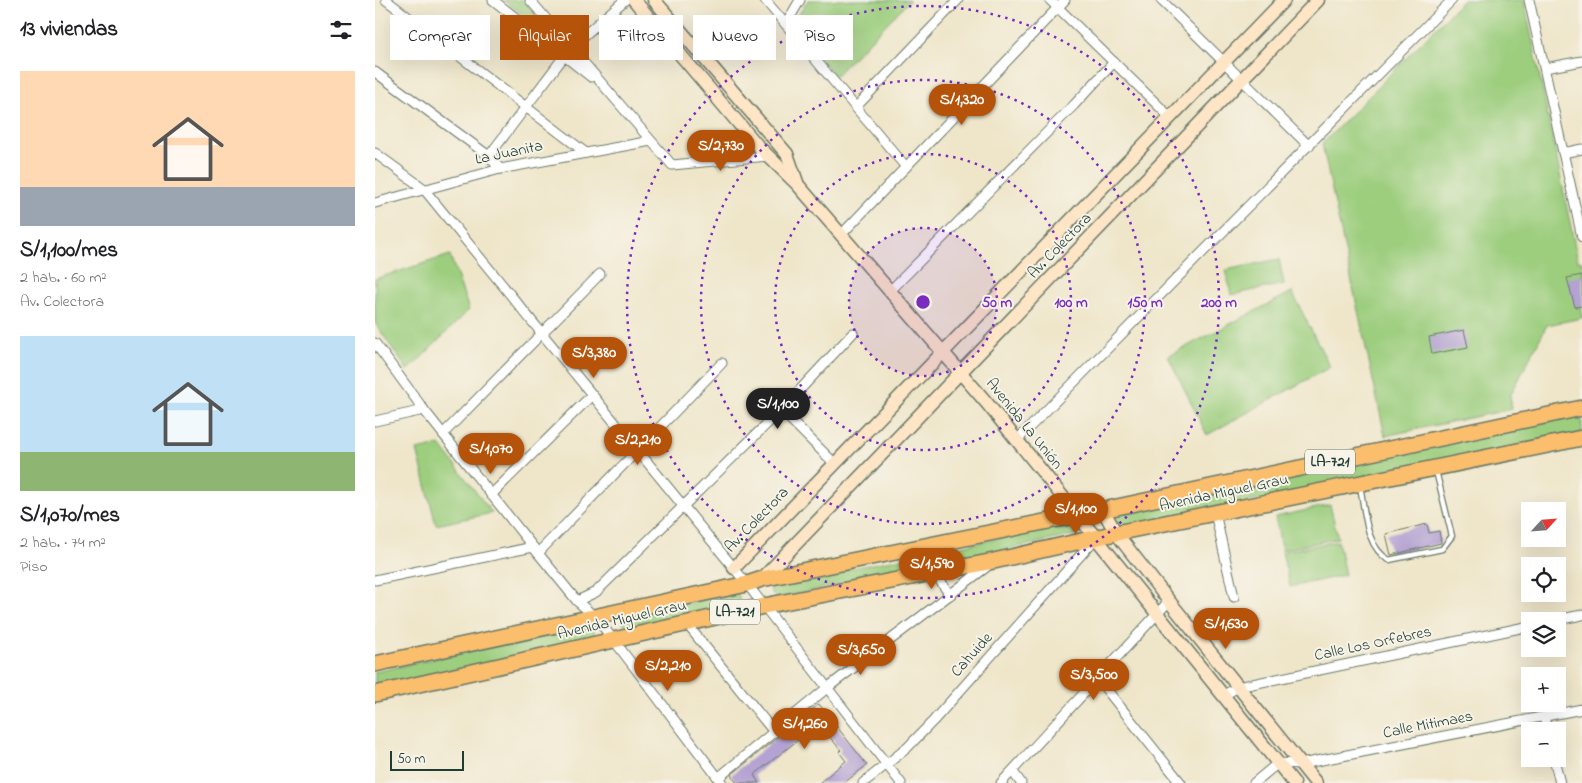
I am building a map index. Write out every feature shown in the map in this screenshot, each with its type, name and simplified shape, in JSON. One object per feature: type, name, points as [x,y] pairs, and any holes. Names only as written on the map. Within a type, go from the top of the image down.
[{"type":"main road","name":"Avenida Miguel Grau","points":[[375,662],[595,617],[747,584],[762,579],[1078,516],[1582,408]]},
{"type":"main road","name":"Avenida Miguel Grau","points":[[375,694],[764,606],[994,561],[1116,533],[1582,438]]},
{"type":"street","points":[[386,0],[586,154]]},
{"type":"street","points":[[493,0],[513,15]]},
{"type":"street","points":[[530,0],[543,15]]},
{"type":"street","points":[[589,31],[625,0]]},
{"type":"street","name":"Avenida La Unión","points":[[634,0],[768,156],[797,184],[961,373],[1294,783]]},
{"type":"street","name":"Avenida La Unión","points":[[654,0],[787,154],[797,184]]},
{"type":"street","points":[[765,0],[786,24]]},
{"type":"street","points":[[791,15],[800,0]]},
{"type":"street","points":[[856,107],[957,0]]},
{"type":"street","points":[[1049,0],[1171,118]]},
{"type":"street","points":[[841,235],[1065,0]]},
{"type":"street","points":[[1161,0],[1243,78],[1309,146]]},
{"type":"street","name":"Av. Colectora","points":[[762,579],[1318,0]]},
{"type":"street","points":[[1017,440],[1452,0]]},
{"type":"street","points":[[1529,0],[1582,237]]},
{"type":"street","name":"Av. Colectora","points":[[734,568],[942,351],[1171,118],[1279,2]]},
{"type":"street","points":[[489,156],[561,60]]},
{"type":"street","points":[[571,60],[613,97]]},
{"type":"street","points":[[582,60],[672,165],[768,156]]},
{"type":"street","points":[[816,60],[905,167]]},
{"type":"street","points":[[1545,68],[1582,61]]},
{"type":"street","points":[[890,291],[1114,62]]},
{"type":"street","points":[[375,72],[489,156],[500,169]]},
{"type":"street","name":"La Juanita","points":[[375,203],[423,188],[500,169],[651,141]]},
{"type":"street","points":[[1563,153],[1582,149]]},
{"type":"street","points":[[375,153],[423,188],[747,584],[901,783]]},
{"type":"street","points":[[443,434],[600,274]]},
{"type":"street","points":[[577,601],[596,592],[781,410],[853,333]]},
{"type":"street","points":[[375,343],[424,410],[535,550],[577,601],[595,617],[613,639],[720,780],[773,732],[827,688],[994,561]]},
{"type":"street","points":[[375,580],[535,550],[638,450],[722,363]]},
{"type":"street","points":[[491,494],[592,395]]},
{"type":"street","points":[[375,421],[424,410]]},
{"type":"street","points":[[781,410],[834,463]]},
{"type":"street","points":[[1103,510],[1116,533],[1169,601],[1316,783]]},
{"type":"street","points":[[1215,513],[1234,597]]},
{"type":"street","name":"Cahuide","points":[[863,783],[886,765],[935,720],[1096,538]]},
{"type":"street","points":[[934,572],[949,595]]},
{"type":"street","points":[[1001,783],[1169,601]]},
{"type":"street","points":[[1566,618],[1582,615]]},
{"type":"street","points":[[686,623],[773,732]]},
{"type":"street","name":"Calle Los Orfebres","points":[[1224,695],[1239,687],[1521,628]]},
{"type":"street","points":[[1098,679],[1181,783]]},
{"type":"street","name":"Calle Mitimaes","points":[[1278,763],[1301,764],[1544,718],[1582,709]]},
{"type":"street","points":[[1544,718],[1545,722]]},
{"type":"street","points":[[1254,783],[1278,763]]},
{"type":"street","points":[[1556,767],[1560,783]]},
{"type":"street","points":[[1013,772],[1021,783]]},
{"type":"lane","points":[[1359,483],[1370,535],[1383,557],[1389,560],[1442,549],[1452,536],[1436,468]]},
{"type":"green space","points":[[504,0],[523,0],[536,15],[523,15]]},
{"type":"green space","points":[[808,0],[910,0],[853,58],[853,15],[799,15]]},
{"type":"green space","points":[[1463,0],[1524,0],[1578,261],[1582,261],[1582,318],[1547,325],[1510,396],[1512,409],[1385,436],[1322,144]]},
{"type":"green space","points":[[821,60],[851,60],[835,76]]},
{"type":"green space","points":[[450,255],[469,310],[408,371],[375,323],[375,279]]},
{"type":"green space","points":[[1279,259],[1284,284],[1231,295],[1226,270]]},
{"type":"green space","points":[[1292,292],[1330,367],[1207,435],[1168,356]]},
{"type":"green space","points":[[1582,414],[1582,433],[1119,529],[1114,517],[1118,513]]},
{"type":"green space","points":[[440,445],[492,513],[436,525],[417,450]]},
{"type":"green space","points":[[1330,505],[1338,538],[1282,550],[1275,517]]},
{"type":"green space","points":[[1074,523],[1077,530],[1075,535],[776,598],[770,590],[774,584]]},
{"type":"green space","points":[[1338,541],[1345,575],[1290,587],[1282,552]]},
{"type":"green space","points":[[737,592],[742,605],[628,629],[623,623],[624,618]]},
{"type":"green space","points":[[590,624],[594,627],[594,637],[375,689],[375,672]]},
{"type":"building","points":[[1582,275],[1582,306],[1575,307],[1567,278]]},
{"type":"building","points":[[1464,330],[1468,347],[1432,354],[1429,337]]},
{"type":"building","points":[[1427,524],[1429,533],[1439,531],[1441,543],[1391,555],[1386,534]]},
{"type":"building","points":[[819,704],[867,765],[844,783],[819,783],[846,761],[839,752],[841,750],[818,724],[754,775],[759,783],[737,783],[731,775]]}]
